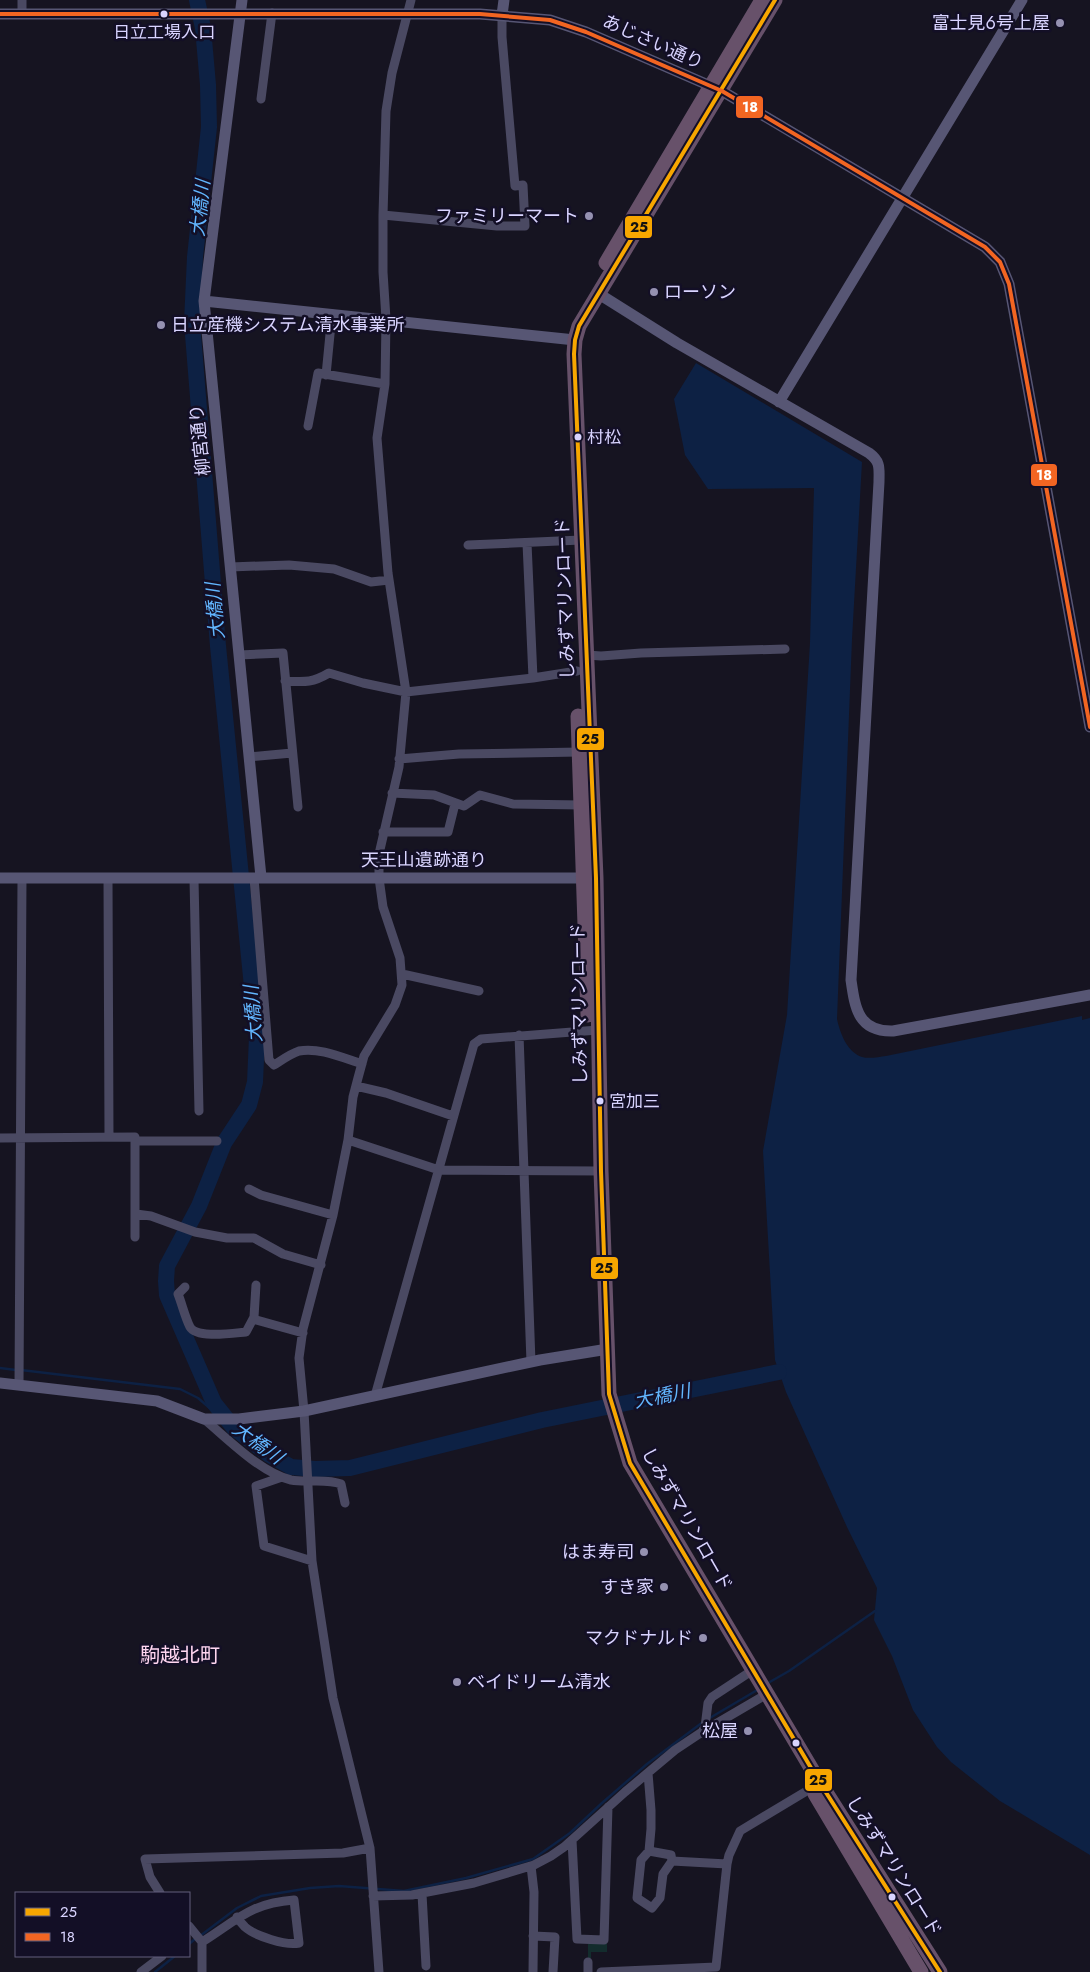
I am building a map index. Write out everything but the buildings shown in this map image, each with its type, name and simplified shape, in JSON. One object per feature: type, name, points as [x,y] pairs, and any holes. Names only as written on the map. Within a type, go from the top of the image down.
[{"type":"highway","name":"しみずマリンロード","points":[[571,339],[599,294],[716,88],[762,0]]},
{"type":"highway","name":"しみずマリンロード","points":[[590,878],[582,805],[577,670],[571,322],[716,88],[775,0]]},
{"type":"highway","name":"しみずマリンロード","points":[[576,541],[587,655],[596,1172],[604,1394],[611,1423],[630,1463],[921,1972]]},
{"type":"highway","name":"しみずマリンロード","points":[[815,1785],[940,1972]]},
{"type":"street","points":[[22,0],[22,14]]},
{"type":"street","name":"柳宮通り","points":[[242,0],[204,302],[249,757],[256,878]]},
{"type":"street","points":[[379,1972],[370,1848],[333,1698],[312,1562],[304,1411],[299,1358],[303,1333],[333,1215],[348,1140],[356,1086],[362,1064],[376,1034],[396,1005],[402,985],[400,958],[383,906],[379,878],[379,854],[399,759],[406,692],[389,580],[377,438],[385,384],[386,320],[383,272],[383,215],[386,112],[392,72],[411,0]]},
{"type":"street","points":[[383,215],[497,226],[525,226],[523,185],[515,186],[502,37],[504,0]]},
{"type":"street","points":[[779,402],[1022,0]]},
{"type":"street","points":[[261,100],[272,13]]},
{"type":"street","name":"あじさい通り","points":[[0,14],[272,13],[502,15],[550,20],[586,32],[716,88],[985,247],[1000,262],[1008,284],[1090,727]]},
{"type":"street","points":[[599,294],[677,343],[869,452],[877,459],[879,468],[851,980],[854,1005],[862,1021],[884,1031],[893,1031],[1090,995]]},
{"type":"street","points":[[204,302],[571,339]]},
{"type":"street","points":[[326,375],[332,314]]},
{"type":"street","points":[[308,426],[318,373],[385,384]]},
{"type":"street","points":[[468,545],[576,541]]},
{"type":"street","points":[[527,544],[533,678]]},
{"type":"street","points":[[230,567],[289,565],[334,569],[371,582],[389,580]]},
{"type":"street","points":[[587,655],[785,649]]},
{"type":"street","points":[[239,655],[283,653],[298,807]]},
{"type":"street","points":[[285,681],[308,682],[317,680],[329,673],[406,692],[533,678],[577,670]]},
{"type":"street","points":[[399,759],[459,754],[580,752]]},
{"type":"street","points":[[249,757],[292,753]]},
{"type":"street","points":[[392,793],[434,795],[464,806],[480,795],[513,804],[582,805]]},
{"type":"street","points":[[384,832],[448,832],[455,804]]},
{"type":"street","points":[[0,878],[194,879],[199,1112]]},
{"type":"street","points":[[19,1385],[22,878]]},
{"type":"street","points":[[108,878],[109,1137]]},
{"type":"street","points":[[256,878],[269,1060],[274,1065],[290,1055],[307,1050],[322,1052],[362,1064]]},
{"type":"street","name":"天王山遺跡通り","points":[[194,879],[590,878]]},
{"type":"street","points":[[402,974],[479,991]]},
{"type":"street","points":[[375,1396],[474,1044],[481,1039],[593,1030]]},
{"type":"street","points":[[519,1035],[531,1362]]},
{"type":"street","points":[[356,1086],[386,1093],[453,1116]]},
{"type":"street","points":[[0,1138],[135,1137],[135,1237]]},
{"type":"street","points":[[348,1140],[439,1170],[596,1172]]},
{"type":"street","points":[[135,1141],[216,1141]]},
{"type":"street","points":[[249,1189],[261,1195],[333,1215]]},
{"type":"street","points":[[136,1214],[151,1216],[195,1232],[226,1238],[254,1238],[283,1254],[321,1265]]},
{"type":"street","points":[[185,1287],[178,1294],[191,1328],[200,1334],[246,1332],[253,1319],[256,1285]]},
{"type":"street","points":[[253,1319],[303,1333]]},
{"type":"street","points":[[210,1420],[239,1419],[304,1411],[531,1362],[603,1349]]},
{"type":"street","points":[[0,1383],[157,1400],[210,1420],[253,1459],[282,1476],[341,1484],[345,1503]]},
{"type":"street","points":[[282,1476],[256,1486],[264,1546],[312,1562]]},
{"type":"street","points":[[703,1730],[706,1708],[712,1697],[757,1686]]},
{"type":"street","points":[[373,1891],[422,1894],[474,1883],[532,1866],[551,1856],[648,1773],[757,1686]]},
{"type":"street","points":[[648,1773],[651,1810],[649,1852],[641,1860],[637,1898],[652,1908],[660,1898],[663,1874],[672,1861],[671,1855],[649,1852]]},
{"type":"street","points":[[601,1972],[672,1971],[716,1967],[727,1864],[740,1831],[815,1785]]},
{"type":"street","points":[[572,1840],[577,1939],[604,1940],[608,1807]]},
{"type":"street","points":[[159,1892],[150,1877],[144,1859],[342,1853],[370,1848]]},
{"type":"street","points":[[672,1861],[727,1864]]},
{"type":"street","points":[[532,1866],[534,1892],[533,1972]]},
{"type":"street","points":[[422,1894],[426,1966]]},
{"type":"street","points":[[202,1942],[237,1917],[264,1904],[294,1900],[299,1942],[284,1943],[260,1935],[245,1928],[237,1917]]},
{"type":"street","points":[[190,1930],[202,1942],[202,1972]]},
{"type":"street","points":[[534,1936],[555,1937],[553,1972]]},
{"type":"street","points":[[142,1972],[161,1957]]},
{"type":"street","points":[[588,1962],[588,1972]]},
{"type":"green space","points":[[588,1942],[607,1942],[607,1952],[591,1952],[591,1958],[588,1958]]},
{"type":"water","points":[[696,363],[862,462],[852,639],[837,1019],[848,1046],[857,1055],[865,1058],[874,1058],[1082,1016],[1082,1020],[1090,1018],[1090,1855],[1000,1801],[951,1762],[937,1747],[913,1710],[892,1656],[874,1620],[877,1588],[847,1527],[786,1392],[775,1360],[763,1151],[787,1015],[810,643],[814,488],[708,489],[685,455],[674,399]]},
{"type":"waterway","name":"大橋川","points":[[197,0],[203,28],[208,85],[209,127],[195,257],[192,322],[218,646],[257,1037],[255,1082],[249,1105],[224,1143],[199,1206],[167,1266],[167,1295],[214,1403],[234,1428],[268,1454],[291,1467],[315,1469],[350,1468],[542,1420],[779,1372]]},
{"type":"waterway","points":[[0,1368],[16,1370]]},
{"type":"waterway","points":[[21,1370],[180,1389],[198,1398],[219,1416]]},
{"type":"waterway","name":"大橋川","points":[[228,1424],[234,1428]]},
{"type":"waterway","points":[[768,1683],[789,1671],[875,1611]]},
{"type":"waterway","points":[[708,1719],[759,1689]]},
{"type":"waterway","points":[[200,1936],[237,1908],[261,1896],[310,1888],[339,1886],[404,1891],[466,1878],[533,1859],[570,1833],[647,1764],[703,1722]]},
{"type":"waterway","points":[[190,1943],[195,1939]]},
{"type":"waterway","points":[[155,1972],[174,1957]]},
{"type":"transit line","name":"25","points":[[775,0],[579,326],[575,340],[574,354],[596,878],[601,1171],[609,1394],[630,1463],[820,1783],[940,1972]]},
{"type":"transit line","name":"18","points":[[0,14],[480,14],[550,20],[586,32],[722,91],[985,247],[1000,262],[1009,284],[1090,727]]},
{"type":"place","name":"日立工場入口","points":[[164,14]]},
{"type":"place","name":"富士見6号上屋","points":[[1060,23]]},
{"type":"place","name":"ファミリーマート","points":[[589,216]]},
{"type":"place","name":"ローソン","points":[[654,292]]},
{"type":"place","name":"日立産機システム清水事業所","points":[[161,325]]},
{"type":"place","name":"村松","points":[[578,437]]},
{"type":"place","name":"宮加三","points":[[600,1101]]},
{"type":"place","name":"はま寿司","points":[[644,1552]]},
{"type":"place","name":"すき家","points":[[664,1587]]},
{"type":"place","name":"マクドナルド","points":[[703,1638]]},
{"type":"place","name":"ベイドリーム清水","points":[[457,1682]]},
{"type":"place","name":"松屋","points":[[748,1731]]},
{"type":"district","name":"駒越北町","points":[[180,1655]]}]
